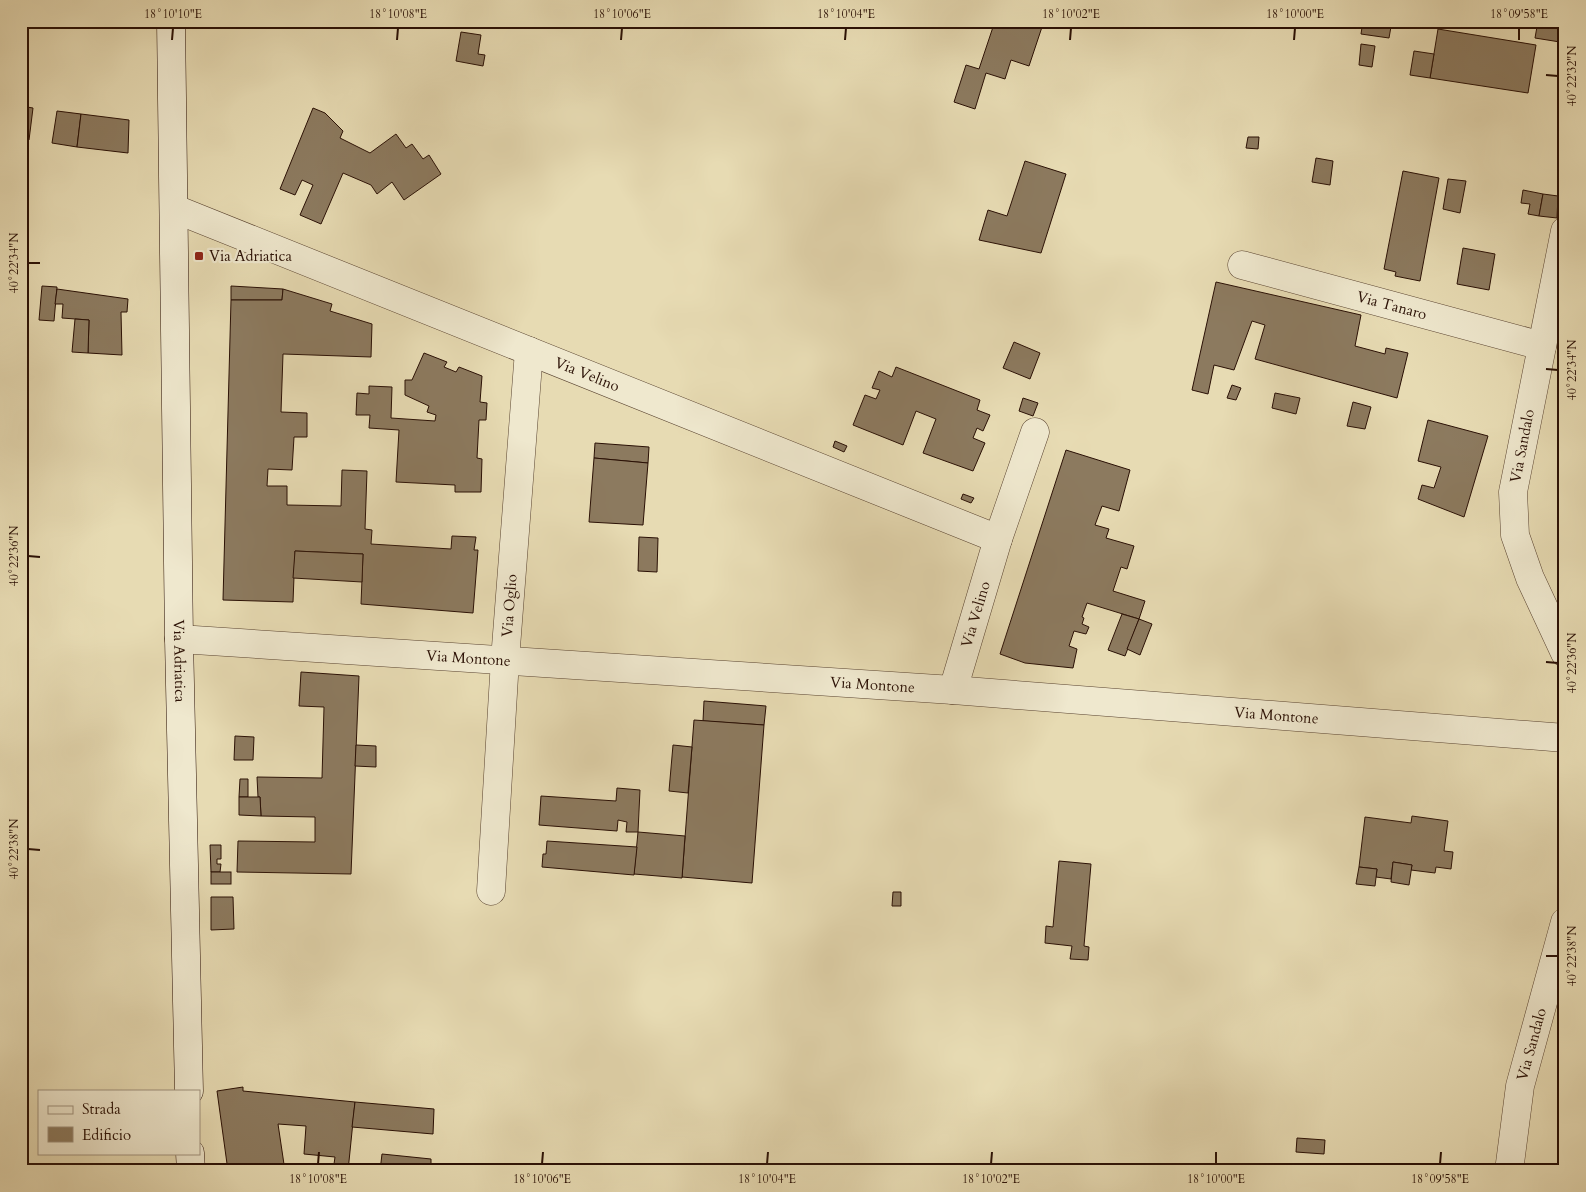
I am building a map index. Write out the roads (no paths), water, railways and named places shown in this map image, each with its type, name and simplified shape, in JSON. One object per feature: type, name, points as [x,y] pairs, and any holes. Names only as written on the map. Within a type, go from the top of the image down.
[{"type":"street","name":"Via Adriatica","points":[[172,21],[179,639],[189,1090]]},
{"type":"street","name":"Via Velino","points":[[175,209],[998,539]]},
{"type":"street","name":"Via Sandalo","points":[[1565,231],[1513,492],[1516,535],[1530,578],[1565,654]]},
{"type":"street","name":"Via Tanaro","points":[[1242,265],[1542,346]]},
{"type":"street","name":"Via Oglio","points":[[491,891],[505,660],[529,351]]},
{"type":"street","name":"Via Velino","points":[[953,690],[998,539],[1035,432]]},
{"type":"street","name":"Via Montone","points":[[179,639],[953,690],[1565,738]]},
{"type":"street","name":"Via Sandalo","points":[[1508,1171],[1520,1086],[1565,922]]},
{"type":"street","points":[[190,1154],[191,1171]]},
{"type":"place","name":"Via Adriatica","points":[[199,256]]}]
